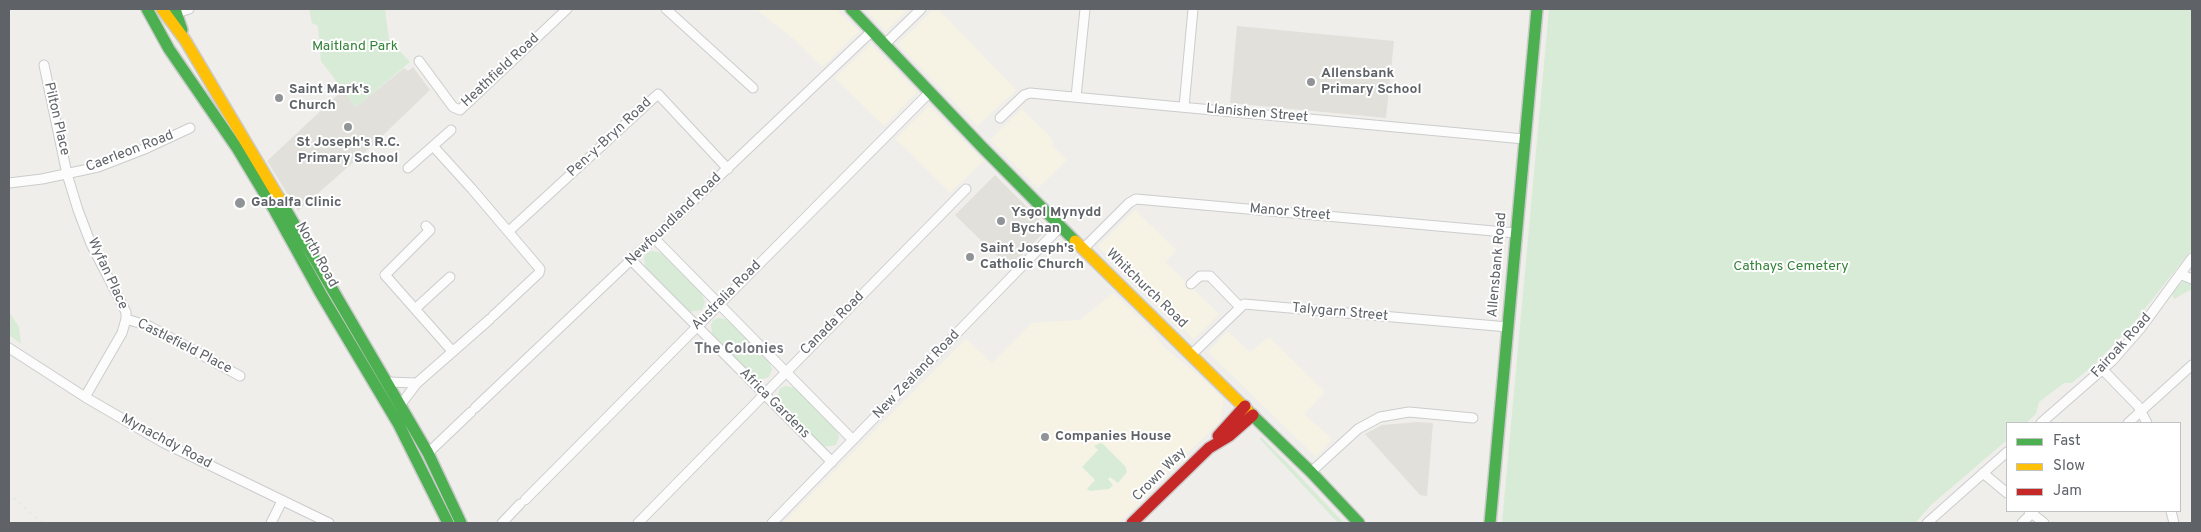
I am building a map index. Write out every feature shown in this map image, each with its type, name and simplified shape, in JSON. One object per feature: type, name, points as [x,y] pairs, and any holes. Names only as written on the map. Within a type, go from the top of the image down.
[{"type":"main road","points":[[136,9],[150,30],[169,49]]},
{"type":"main road","name":"North Road","points":[[147,9],[169,49],[237,148],[275,211],[321,294],[396,419],[448,523]]},
{"type":"main road","name":"North Road","points":[[162,9],[185,40],[401,404],[428,453],[461,523]]},
{"type":"main road","name":"Whitchurch Road","points":[[851,9],[1061,226],[1312,472],[1359,523]]},
{"type":"main road","name":"Allensbank Road","points":[[1490,523],[1537,9]]},
{"type":"main road","points":[[176,11],[185,40]]},
{"type":"main road","name":"Crown Way","points":[[1132,523],[1209,448],[1229,436],[1249,410]]},
{"type":"street","points":[[176,11],[188,9]]},
{"type":"street","name":"Heathfield Road","points":[[419,61],[454,107],[460,110],[567,9]]},
{"type":"street","points":[[666,9],[753,88]]},
{"type":"street","points":[[884,44],[921,9]]},
{"type":"street","points":[[1076,97],[1085,9]]},
{"type":"street","points":[[1184,107],[1193,9]]},
{"type":"street","name":"Newfoundland Road","points":[[428,453],[872,31]]},
{"type":"street","name":"Pilton Place","points":[[44,65],[67,174]]},
{"type":"street","name":"Australia Road","points":[[502,523],[930,92]]},
{"type":"street","name":"Pen-y-Bryn Road","points":[[508,232],[658,94],[728,168]]},
{"type":"street","name":"Llanishen Street","points":[[1000,118],[1027,94],[1524,139]]},
{"type":"street","name":"Caerleon Road","points":[[9,182],[67,174],[124,158],[190,128]]},
{"type":"street","points":[[408,168],[451,130]]},
{"type":"street","points":[[401,404],[417,383],[539,273],[540,269],[472,189],[432,146]]},
{"type":"street","name":"Wyfan Place","points":[[67,174],[92,244],[123,304],[126,319],[122,333],[85,397]]},
{"type":"street","name":"Canada Road","points":[[638,523],[966,189]]},
{"type":"street","name":"Manor Street","points":[[1084,249],[1129,203],[1136,199],[1516,233]]},
{"type":"street","points":[[426,226],[430,230],[385,275],[453,352]]},
{"type":"street","name":"New Zealand Road","points":[[772,523],[1061,226]]},
{"type":"street","points":[[654,238],[853,440]]},
{"type":"street","name":"Fairoak Road","points":[[2042,422],[2103,370],[2140,329],[2192,258]]},
{"type":"street","name":"Africa Gardens","points":[[631,260],[832,462]]},
{"type":"street","points":[[2180,274],[2192,279]]},
{"type":"street","points":[[1191,284],[1200,276],[1210,276],[1239,306],[1192,354]]},
{"type":"street","points":[[415,309],[450,277]]},
{"type":"street","name":"Talygarn Street","points":[[1239,306],[1244,304],[1508,327]]},
{"type":"street","name":"Castlefield Place","points":[[126,319],[150,326],[240,376]]},
{"type":"street","name":"Mynachdy Road","points":[[9,348],[85,397],[164,443],[329,523]]},
{"type":"street","points":[[2129,422],[2192,365]]},
{"type":"street","points":[[2103,370],[2138,406],[2146,422]]},
{"type":"street","points":[[388,382],[417,383]]},
{"type":"street","points":[[1312,472],[1358,429],[1380,417],[1409,412],[1474,418]]},
{"type":"street","points":[[1927,523],[2006,453]]},
{"type":"street","points":[[1983,473],[2006,492]]},
{"type":"street","points":[[271,523],[282,501]]},
{"type":"street","points":[[2022,523],[2032,512],[2044,523]]},
{"type":"shaded area","points":[[756,9],[836,9],[859,31],[822,67],[795,40]]},
{"type":"shaded area","points":[[865,9],[908,9],[886,31]]},
{"type":"shaded area","points":[[934,9],[938,9],[1016,90],[977,126],[898,44]]},
{"type":"shaded area","name":"Allensbank Primary School","points":[[1237,26],[1394,41],[1386,118],[1230,103]]},
{"type":"shaded area","points":[[871,44],[917,92],[884,126],[835,78]]},
{"type":"shaded area","name":"St Joseph's R.C. Primary School","points":[[413,67],[430,90],[375,143],[298,211],[267,161],[343,90],[356,107],[404,68],[408,71]]},
{"type":"shaded area","points":[[1029,102],[1022,110],[1051,137],[1054,142],[1051,144],[1067,160],[1038,188],[990,140]]},
{"type":"shaded area","points":[[929,106],[983,161],[950,193],[896,139]]},
{"type":"shaded area","name":"Ysgol Mynydd Bychan","points":[[995,175],[1048,228],[1009,268],[955,215]]},
{"type":"shaded area","points":[[1135,210],[1176,250],[1165,262],[1219,314],[1194,339],[1098,246]]},
{"type":"shaded area","points":[[1113,293],[1147,325],[1165,348],[1203,379],[1223,399],[1220,422],[1161,478],[1144,499],[1118,523],[783,523],[966,339],[992,363],[1032,323],[1080,320]]},
{"type":"shaded area","points":[[1227,331],[1250,352],[1269,337],[1325,392],[1304,414],[1332,439],[1316,457],[1208,352]]},
{"type":"shaded area","points":[[1418,422],[1433,423],[1427,496],[1420,495],[1365,434],[1382,425]]},
{"type":"green space","name":"Maitland Park","points":[[309,9],[385,9],[389,40],[410,62],[356,107],[321,61],[318,26],[312,23]]},
{"type":"green space","name":"Cathays Cemetery","points":[[1549,9],[2192,9],[2192,249],[2133,324],[2096,363],[2072,383],[2064,383],[2039,402],[2036,414],[2027,422],[2006,422],[2006,441],[1931,505],[1915,523],[1502,523]]},
{"type":"green space","points":[[652,251],[663,253],[701,292],[705,302],[702,310],[688,312],[648,274],[644,258],[646,253]]},
{"type":"green space","points":[[2183,281],[2192,283],[2192,289],[2174,299],[2172,295],[2174,290]]},
{"type":"green space","points":[[9,312],[19,327],[21,344],[9,335]]},
{"type":"green space","points":[[719,318],[730,320],[768,359],[772,369],[769,377],[760,380],[751,377],[716,341],[712,334],[711,325],[713,320]]},
{"type":"green space","points":[[786,386],[797,388],[836,428],[839,437],[836,445],[823,447],[783,409],[779,403],[778,394],[780,388]]},
{"type":"green space","points":[[1261,437],[1344,523],[1338,523],[1260,439]]},
{"type":"green space","points":[[1100,443],[1125,466],[1127,472],[1118,483],[1110,477],[1108,479],[1113,485],[1109,489],[1090,491],[1087,489],[1095,480],[1082,467],[1098,450],[1094,446]]},
{"type":"railway","points":[[9,494],[42,523]]},
{"type":"traffic: fast","points":[[147,9],[169,49],[237,148],[275,211],[321,294],[399,425],[448,523]]},
{"type":"traffic: fast","points":[[175,9],[182,30]]},
{"type":"traffic: fast","points":[[851,9],[983,148],[1075,241]]},
{"type":"traffic: fast","points":[[1490,523],[1537,9]]},
{"type":"traffic: fast","points":[[279,198],[428,453],[461,523]]},
{"type":"traffic: fast","points":[[1248,411],[1311,472],[1359,523]]},
{"type":"traffic: slow","points":[[162,9],[185,40],[279,198]]},
{"type":"traffic: slow","points":[[1075,241],[1248,411]]},
{"type":"traffic: jam","points":[[1218,436],[1245,406]]},
{"type":"traffic: jam","points":[[1132,523],[1209,448],[1229,436],[1253,415]]},
{"type":"place","name":"Allensbank Primary School","points":[[1311,82]]},
{"type":"place","name":"Saint Mark's Church","points":[[279,98]]},
{"type":"place","name":"St Joseph's R.C. Primary School","points":[[348,127]]},
{"type":"place","name":"Gabalfa Clinic","points":[[240,203]]},
{"type":"place","name":"Ysgol Mynydd Bychan","points":[[1001,221]]},
{"type":"place","name":"Saint Joseph's Catholic Church","points":[[970,257]]},
{"type":"place","name":"Companies House","points":[[1045,437]]},
{"type":"district","name":"The Colonies","points":[[739,350]]}]
